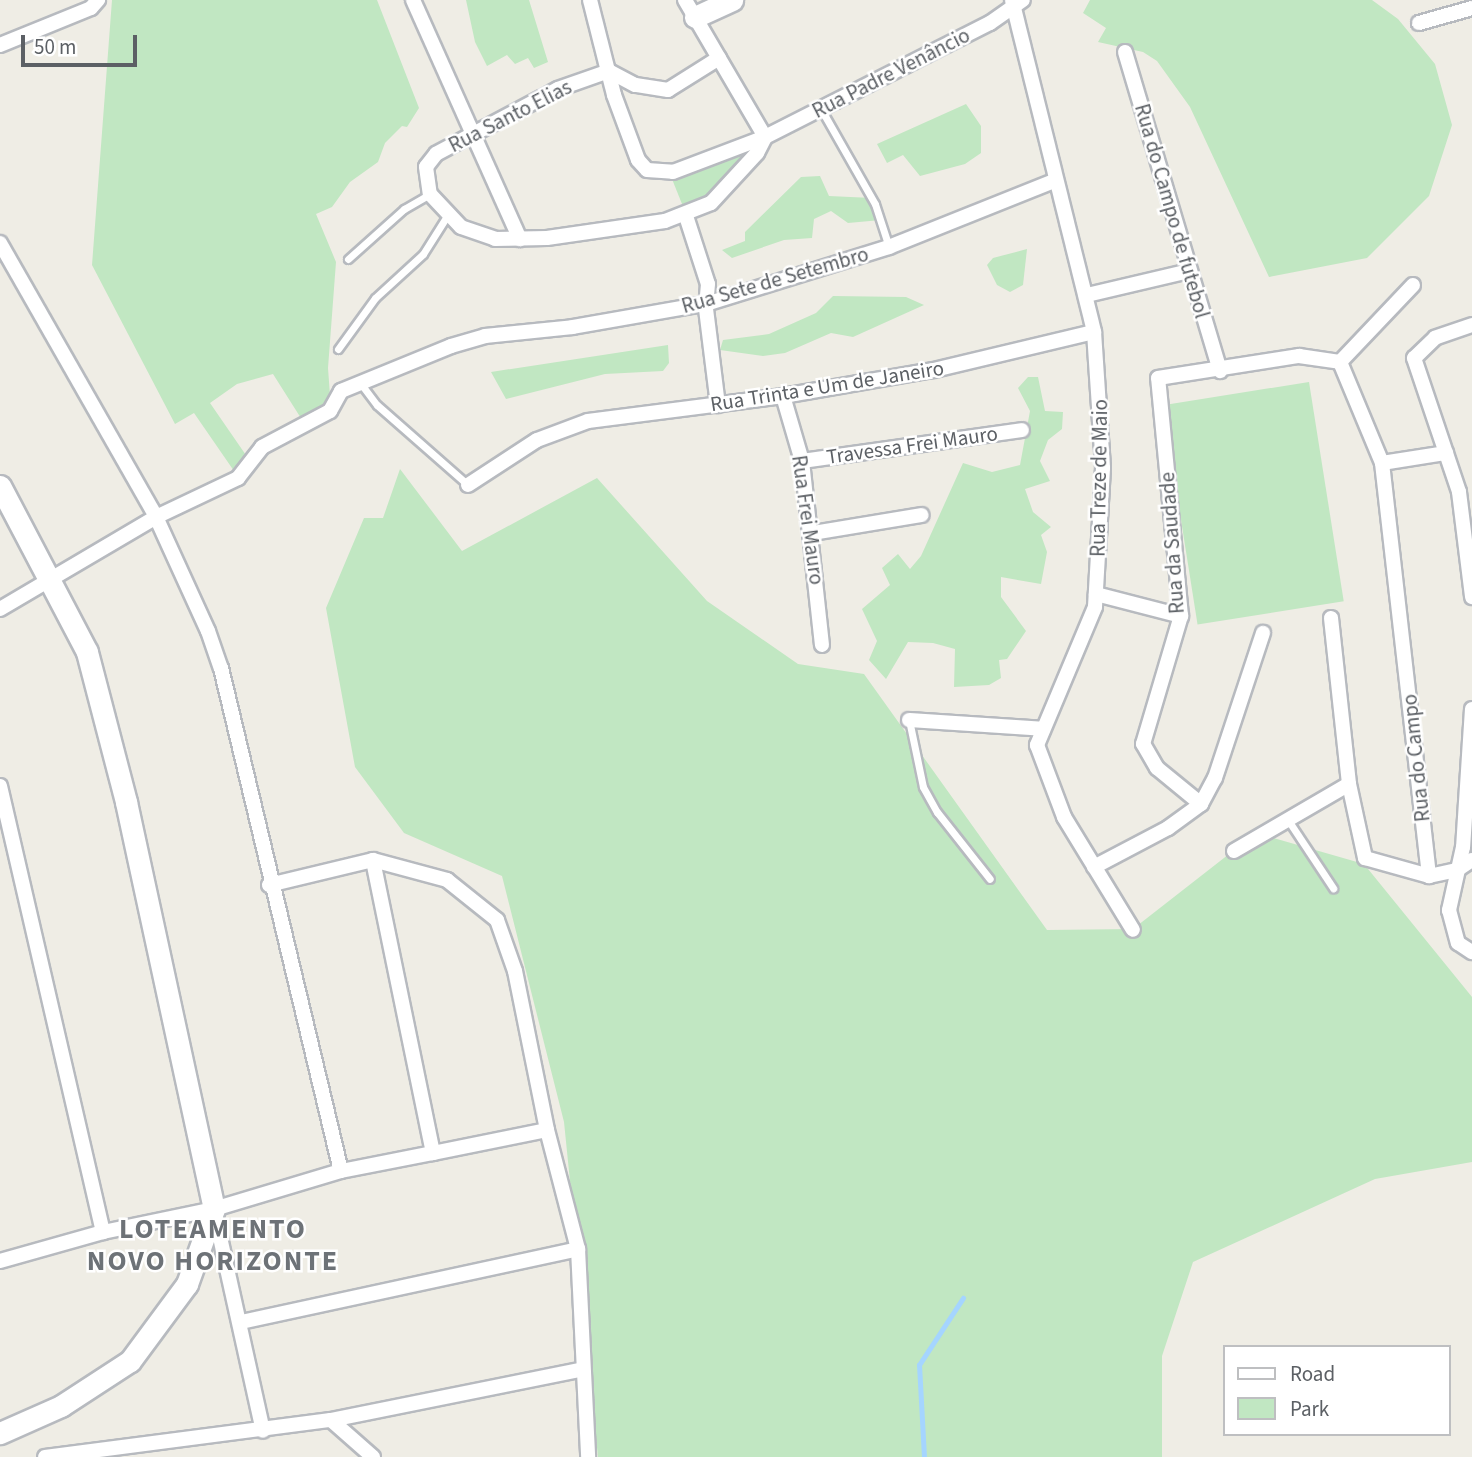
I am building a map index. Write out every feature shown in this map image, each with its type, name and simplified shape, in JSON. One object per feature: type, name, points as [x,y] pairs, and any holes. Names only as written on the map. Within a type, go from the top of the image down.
[{"type":"street","points":[[0,45],[92,8],[98,0]]},
{"type":"street","points":[[413,0],[470,133],[520,239]]},
{"type":"street","points":[[732,0],[690,9],[765,137]]},
{"type":"street","points":[[592,1],[609,71],[635,85],[668,90],[719,58]]},
{"type":"street","name":"Rua Padre Venâncio","points":[[609,71],[638,160],[647,170],[673,172],[765,137],[1017,2]]},
{"type":"street","name":"Rua Treze de Maio","points":[[1017,2],[1054,181],[1087,295],[1094,332],[1103,468],[1095,607],[1037,745],[1064,817],[1133,929]]},
{"type":"street","points":[[1419,23],[1472,8]]},
{"type":"street","name":"Rua do Campo de futebol","points":[[1125,52],[1220,371]]},
{"type":"street","name":"Rua Santo Elias","points":[[430,194],[426,167],[436,154],[470,133],[558,89],[609,71]]},
{"type":"street","name":"Rua Padre Venâncio","points":[[520,239],[686,216],[719,195],[757,153],[765,137]]},
{"type":"street","name":"Rua Sete de Setembro","points":[[0,609],[156,517],[238,478],[262,447],[330,411],[341,391],[451,346],[485,336],[573,327],[709,303],[889,247],[1054,181]]},
{"type":"street","points":[[430,194],[447,216],[475,235],[520,239]]},
{"type":"street","points":[[686,216],[709,284],[709,303],[706,309],[718,405]]},
{"type":"street","points":[[0,243],[156,517],[221,668],[269,885],[341,1171]]},
{"type":"street","points":[[1087,295],[1189,271]]},
{"type":"street","points":[[1220,371],[1300,356],[1340,362],[1413,285]]},
{"type":"street","points":[[1472,325],[1435,338],[1414,358],[1446,453],[1466,491],[1472,597]]},
{"type":"street","name":"Rua Trinta e Um de Janeiro","points":[[468,485],[558,429],[619,415],[783,396],[934,370],[1094,332]]},
{"type":"street","name":"Rua do Campo","points":[[1340,362],[1381,463],[1404,639],[1429,876]]},
{"type":"street","name":"Rua da Saudade","points":[[1202,804],[1157,768],[1143,744],[1181,616],[1158,378],[1220,371]]},
{"type":"street","name":"Rua Frei Mauro","points":[[783,396],[802,461],[813,533],[822,645]]},
{"type":"street","name":"Travessa Frei Mauro","points":[[802,461],[1022,430]]},
{"type":"street","points":[[1381,463],[1446,453]]},
{"type":"street","points":[[0,486],[87,652],[108,724],[263,1431]]},
{"type":"street","points":[[813,533],[922,515]]},
{"type":"street","points":[[1096,594],[1181,616]]},
{"type":"street","points":[[1331,618],[1349,784],[1365,858],[1429,876],[1457,870],[1472,860]]},
{"type":"street","points":[[1094,867],[1168,828],[1202,804],[1215,778],[1263,633]]},
{"type":"street","points":[[1472,709],[1463,847],[1449,910],[1458,943],[1472,952]]},
{"type":"street","points":[[909,720],[1043,729]]},
{"type":"street","points":[[1234,851],[1349,784]]},
{"type":"street","points":[[0,786],[103,1233]]},
{"type":"street","points":[[269,885],[373,860],[447,880],[497,919],[515,971],[547,1130],[578,1249],[588,1457]]},
{"type":"street","points":[[373,860],[433,1153]]},
{"type":"street","points":[[0,1261],[103,1233],[214,1209],[341,1171],[547,1130]]},
{"type":"street","points":[[0,1433],[61,1406],[130,1361],[187,1284],[214,1209]]},
{"type":"street","points":[[241,1322],[578,1249]]},
{"type":"street","points":[[45,1457],[263,1431],[331,1420],[583,1369]]},
{"type":"street","points":[[331,1420],[373,1457]]},
{"type":"lane","points":[[821,109],[875,204],[889,247]]},
{"type":"lane","points":[[348,259],[404,209],[430,194]]},
{"type":"lane","points":[[338,349],[375,298],[423,254],[447,216]]},
{"type":"lane","points":[[361,384],[377,405],[468,485]]},
{"type":"lane","points":[[909,720],[923,787],[937,812],[990,879]]},
{"type":"lane","points":[[1287,819],[1333,888]]},
{"type":"green space","points":[[112,0],[377,0],[419,108],[407,127],[402,126],[385,143],[378,162],[350,182],[332,207],[316,214],[336,262],[328,368],[331,409],[304,423],[273,374],[237,384],[210,403],[250,461],[234,471],[194,413],[175,424],[92,265]]},
{"type":"green space","points":[[466,0],[529,0],[548,62],[534,68],[528,58],[515,64],[507,55],[487,66],[475,42]]},
{"type":"green space","points":[[1090,0],[1372,0],[1398,19],[1435,64],[1452,125],[1429,196],[1367,258],[1269,277],[1190,107],[1157,61],[1143,52],[1098,42],[1106,28],[1083,13]]},
{"type":"green space","points":[[966,104],[981,126],[981,153],[965,164],[920,176],[903,155],[887,163],[877,144]]},
{"type":"green space","points":[[755,147],[708,198],[684,209],[672,179]]},
{"type":"green space","points":[[820,176],[829,196],[872,198],[881,220],[848,223],[831,211],[814,219],[812,238],[784,240],[732,258],[722,250],[745,241],[745,232],[801,177]]},
{"type":"green space","points":[[1027,249],[1023,285],[1010,292],[997,285],[987,265],[993,258]]},
{"type":"green space","points":[[833,296],[906,297],[924,305],[853,337],[831,333],[785,353],[763,356],[720,350],[723,340],[769,334],[816,313]]},
{"type":"green space","points":[[668,345],[669,363],[663,371],[605,374],[506,399],[491,372]]},
{"type":"green space","points":[[1028,377],[1038,377],[1045,411],[1063,412],[1062,429],[1048,440],[1040,461],[1050,481],[1025,489],[1033,512],[1051,527],[1041,535],[1047,552],[1041,584],[1001,577],[1001,597],[1026,631],[1007,659],[999,660],[1001,678],[989,685],[954,687],[955,649],[933,643],[908,642],[886,679],[869,660],[877,641],[862,609],[890,585],[882,568],[898,554],[910,569],[921,556],[963,463],[992,472],[1020,465],[1030,411],[1018,388]]},
{"type":"green space","points":[[1309,382],[1344,601],[1198,624],[1163,405]]},
{"type":"green space","points":[[400,469],[462,551],[597,478],[707,601],[798,664],[864,674],[1047,930],[1133,929],[1256,833],[1364,864],[1472,997],[1472,1162],[1375,1179],[1193,1262],[1162,1356],[1162,1457],[598,1457],[564,1122],[502,876],[404,833],[355,767],[326,608],[364,518],[383,518]]},
{"type":"waterway","points":[[924,1457],[919,1365],[963,1298]]},
{"type":"district","name":"LOTEAMENTO NOVO HORIZONTE","points":[[213,1245]]}]
